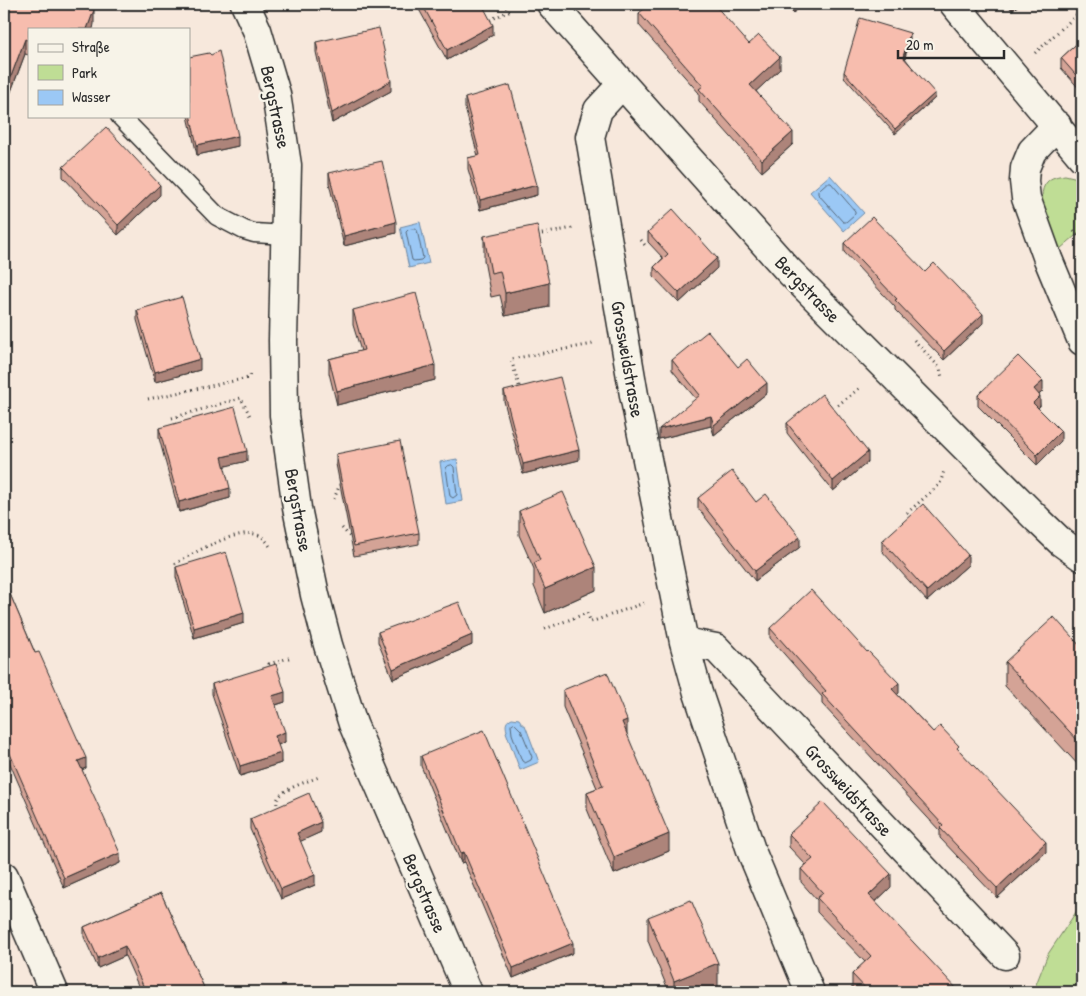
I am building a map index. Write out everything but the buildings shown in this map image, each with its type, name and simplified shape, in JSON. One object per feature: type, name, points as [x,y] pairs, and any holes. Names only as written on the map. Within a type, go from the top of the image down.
[{"type":"street","name":"Bergstrasse","points":[[245,4],[257,30],[278,103],[287,165],[283,340],[284,414],[297,508],[315,595],[353,724],[468,992]]},
{"type":"street","name":"Bergstrasse","points":[[551,4],[788,270],[1060,542],[1082,557]]},
{"type":"street","points":[[954,4],[1082,157]]},
{"type":"street","name":"Grossweidstrasse","points":[[622,84],[598,110],[590,137],[634,395],[684,642],[701,702],[752,853],[810,992]]},
{"type":"street","points":[[1057,125],[1032,151],[1025,168],[1024,181],[1026,198],[1048,259],[1082,341]]},
{"type":"street","name":"Grossweidstrasse","points":[[684,642],[716,648],[1005,955]]},
{"type":"street","points":[[4,876],[54,992]]},
{"type":"lane","points":[[122,118],[217,216],[244,230],[285,235]]},
{"type":"path","points":[[490,20],[509,12],[504,4]]},
{"type":"path","points":[[1034,54],[1082,10]]},
{"type":"path","points":[[532,236],[582,226]]},
{"type":"path","points":[[520,386],[512,359],[597,343]]},
{"type":"path","points":[[148,399],[248,378],[252,372]]},
{"type":"path","points":[[172,418],[241,398],[253,422]]},
{"type":"path","points":[[907,513],[940,484],[944,470],[953,469]]},
{"type":"path","points":[[334,498],[340,484]]},
{"type":"path","points":[[342,528],[351,538]]},
{"type":"path","points":[[175,564],[195,552],[237,535],[251,533],[258,535],[267,542],[274,554]]},
{"type":"path","points":[[545,629],[587,614],[590,622],[652,600]]},
{"type":"path","points":[[262,672],[271,669],[269,664],[292,657]]},
{"type":"path","points":[[277,808],[276,802],[279,796],[286,791],[320,777]]},
{"type":"green space","points":[[1065,175],[1078,178],[1082,184],[1082,230],[1060,249],[1045,215],[1042,197],[1043,189],[1049,180]]},
{"type":"green space","points":[[1082,903],[1082,992],[1033,992],[1048,954]]},
{"type":"water","points":[[830,175],[864,213],[844,231],[810,192]]},
{"type":"water","points":[[420,222],[429,263],[409,268],[400,227]]},
{"type":"water","points":[[457,459],[463,501],[446,504],[440,462]]},
{"type":"water","points":[[512,718],[519,719],[525,725],[539,762],[520,770],[506,732],[506,723]]}]
